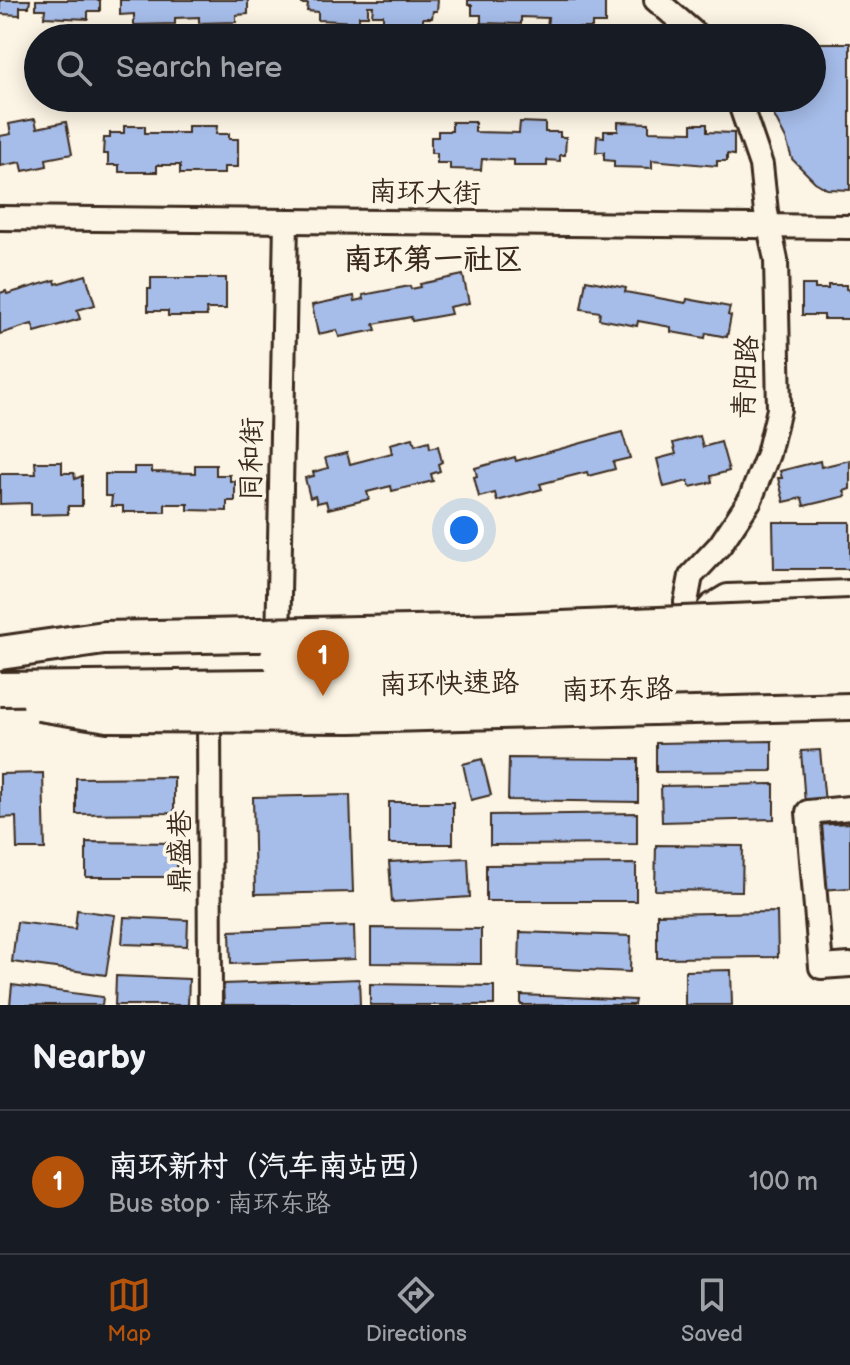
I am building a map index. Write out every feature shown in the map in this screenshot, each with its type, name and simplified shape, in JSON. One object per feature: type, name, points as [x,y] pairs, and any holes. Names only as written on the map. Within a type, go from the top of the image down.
[{"type":"highway","points":[[0,653],[104,638],[513,630],[850,616]]},
{"type":"highway","name":"南环快速路","points":[[0,660],[536,654],[850,646]]},
{"type":"highway","name":"南环快速路","points":[[0,689],[536,683],[850,675]]},
{"type":"highway","points":[[0,701],[108,715],[351,716],[850,703]]},
{"type":"main road","points":[[690,634],[713,608],[728,599],[850,595]]},
{"type":"main road","name":"南环东路","points":[[0,644],[850,631]]},
{"type":"main road","name":"南环东路","points":[[0,701],[850,685]]},
{"type":"main road","points":[[408,694],[450,720],[850,710]]},
{"type":"street","points":[[656,0],[684,24]]},
{"type":"street","name":"青阳路","points":[[689,688],[690,634],[686,602],[691,576],[720,545],[750,500],[768,454],[779,409],[776,260],[761,165],[743,112]]},
{"type":"street","name":"南环大街","points":[[0,218],[850,227]]},
{"type":"street","name":"同和街","points":[[280,697],[278,640],[286,221]]},
{"type":"street","name":"鼎盛巷","points":[[209,699],[210,1005]]},
{"type":"street","points":[[850,808],[808,812],[821,967],[850,965]]},
{"type":"building","points":[[0,0],[30,0],[29,7],[20,7],[20,15],[0,14]]},
{"type":"building","points":[[36,0],[100,0],[100,11],[88,11],[88,19],[44,17],[45,9],[36,9]]},
{"type":"building","points":[[120,0],[248,0],[248,14],[236,15],[236,22],[199,23],[199,17],[175,18],[175,24],[134,24],[134,14],[120,15]]},
{"type":"building","points":[[302,0],[438,0],[437,11],[433,11],[432,18],[423,18],[423,24],[383,23],[383,15],[372,15],[373,6],[368,6],[368,16],[359,16],[359,22],[318,20],[318,12],[307,11],[308,4],[302,4]]},
{"type":"building","points":[[468,0],[605,0],[605,23],[547,24],[548,18],[521,17],[521,24],[481,23],[481,15],[472,15],[472,5],[468,5]]},
{"type":"building","points":[[826,43],[850,43],[850,190],[827,189],[815,182],[792,159],[772,112],[826,112]]},
{"type":"building","points":[[35,119],[37,128],[66,122],[72,154],[46,159],[47,166],[23,171],[21,162],[0,166],[0,136],[11,134],[9,124]]},
{"type":"building","points":[[452,122],[475,122],[475,132],[519,133],[520,122],[545,123],[545,132],[560,132],[560,137],[566,137],[565,155],[560,155],[560,161],[547,160],[547,166],[514,166],[514,160],[482,159],[481,170],[450,169],[450,163],[437,163],[437,153],[431,153],[431,137],[438,137],[438,131],[452,131]]},
{"type":"building","points":[[618,122],[649,123],[649,131],[692,132],[692,124],[707,124],[707,132],[734,133],[734,155],[727,154],[727,161],[717,161],[717,166],[652,160],[652,168],[614,167],[614,161],[604,160],[604,152],[596,152],[597,136],[604,137],[604,131],[618,131]]},
{"type":"building","points":[[124,126],[145,126],[145,133],[188,133],[188,126],[217,126],[216,134],[229,134],[229,139],[238,139],[238,167],[224,167],[224,174],[180,174],[180,165],[157,165],[157,172],[119,172],[119,165],[108,165],[108,154],[103,154],[104,138],[110,138],[110,133],[124,133]]},
{"type":"building","points":[[86,275],[95,305],[77,310],[80,319],[35,332],[32,324],[0,334],[0,293],[6,291],[7,294],[55,280],[56,284]]},
{"type":"building","points":[[463,275],[469,303],[449,307],[451,314],[374,324],[376,330],[339,337],[337,330],[318,334],[312,305],[354,296],[355,301],[364,299],[363,295],[410,286],[411,289],[421,287],[420,284]]},
{"type":"building","points":[[151,278],[226,278],[226,309],[206,309],[207,316],[168,316],[168,311],[148,311]]},
{"type":"building","points":[[586,280],[626,288],[625,292],[730,307],[727,337],[706,333],[705,338],[671,332],[671,327],[638,321],[637,326],[599,319],[600,312],[581,309]]},
{"type":"building","points":[[802,285],[828,289],[828,285],[846,285],[846,289],[850,290],[850,319],[802,315]]},
{"type":"building","points":[[622,432],[630,458],[613,462],[615,469],[588,476],[587,472],[540,484],[542,489],[497,501],[495,493],[479,497],[475,468],[515,457],[516,461]]},
{"type":"building","points":[[700,436],[703,447],[721,442],[729,471],[711,476],[712,482],[690,487],[688,481],[664,487],[657,459],[676,454],[673,443]]},
{"type":"building","points":[[413,438],[415,445],[429,441],[430,448],[438,446],[442,462],[438,464],[440,471],[431,474],[433,481],[392,491],[391,486],[367,492],[369,499],[328,509],[326,501],[317,503],[315,496],[310,498],[305,478],[328,468],[325,458],[347,453],[350,464],[392,453],[390,444]]},
{"type":"building","points":[[850,460],[850,489],[844,491],[846,496],[804,506],[802,498],[784,502],[778,478],[782,478],[780,471],[820,461],[821,467]]},
{"type":"building","points":[[35,462],[62,462],[62,473],[74,473],[75,479],[82,476],[82,506],[68,506],[68,514],[31,515],[31,503],[0,504],[0,474],[36,474]]},
{"type":"building","points":[[195,465],[216,465],[216,475],[230,475],[230,481],[235,481],[235,501],[227,501],[227,511],[188,510],[188,504],[165,504],[165,512],[123,512],[123,506],[111,506],[112,496],[105,496],[105,474],[134,474],[134,467],[152,467],[152,472],[195,473]]},
{"type":"building","points":[[773,522],[850,522],[850,569],[774,569]]},
{"type":"building","points":[[772,741],[772,771],[656,772],[656,743]]},
{"type":"building","points":[[820,750],[825,803],[805,804],[801,751]]},
{"type":"building","points":[[509,758],[638,759],[638,802],[508,800]]},
{"type":"building","points":[[482,759],[491,795],[471,800],[463,764]]},
{"type":"building","points":[[43,773],[45,849],[17,849],[16,817],[0,818],[0,774]]},
{"type":"building","points":[[174,777],[174,813],[76,814],[76,778]]},
{"type":"building","points":[[774,784],[774,819],[662,822],[661,786]]},
{"type":"building","points":[[350,795],[353,892],[255,894],[253,797]]},
{"type":"building","points":[[389,802],[453,802],[453,844],[389,844]]},
{"type":"building","points":[[637,813],[637,844],[490,845],[490,815]]},
{"type":"building","points":[[850,823],[850,888],[820,890],[815,825]]},
{"type":"building","points":[[86,842],[177,843],[177,877],[86,877]]},
{"type":"building","points":[[656,845],[743,846],[742,891],[655,890]]},
{"type":"building","points":[[468,858],[470,897],[392,902],[389,862]]},
{"type":"building","points":[[636,864],[636,901],[486,901],[486,865]]},
{"type":"building","points":[[77,910],[115,915],[106,975],[12,962],[17,922],[75,929]]},
{"type":"building","points":[[777,912],[778,957],[657,958],[657,914]]},
{"type":"building","points":[[124,917],[188,920],[187,946],[122,944]]},
{"type":"building","points":[[354,926],[355,959],[231,964],[230,931]]},
{"type":"building","points":[[371,928],[481,929],[481,964],[371,963]]},
{"type":"building","points":[[520,932],[631,936],[630,972],[519,967]]},
{"type":"building","points":[[731,970],[732,1005],[685,1005],[685,971]]},
{"type":"building","points":[[116,976],[189,979],[188,1005],[115,1005]]},
{"type":"building","points":[[359,979],[360,1005],[224,1005],[223,984]]},
{"type":"building","points":[[370,984],[494,986],[494,1005],[370,1005]]},
{"type":"building","points":[[12,985],[103,997],[102,1005],[10,1005]]},
{"type":"building","points":[[521,995],[635,1000],[634,1005],[521,1005]]},
{"type":"place","name":"南环新村（汽车南站西）","points":[[323,696]]},
{"type":"district","name":"南环第一社区","points":[[433,260]]}]
